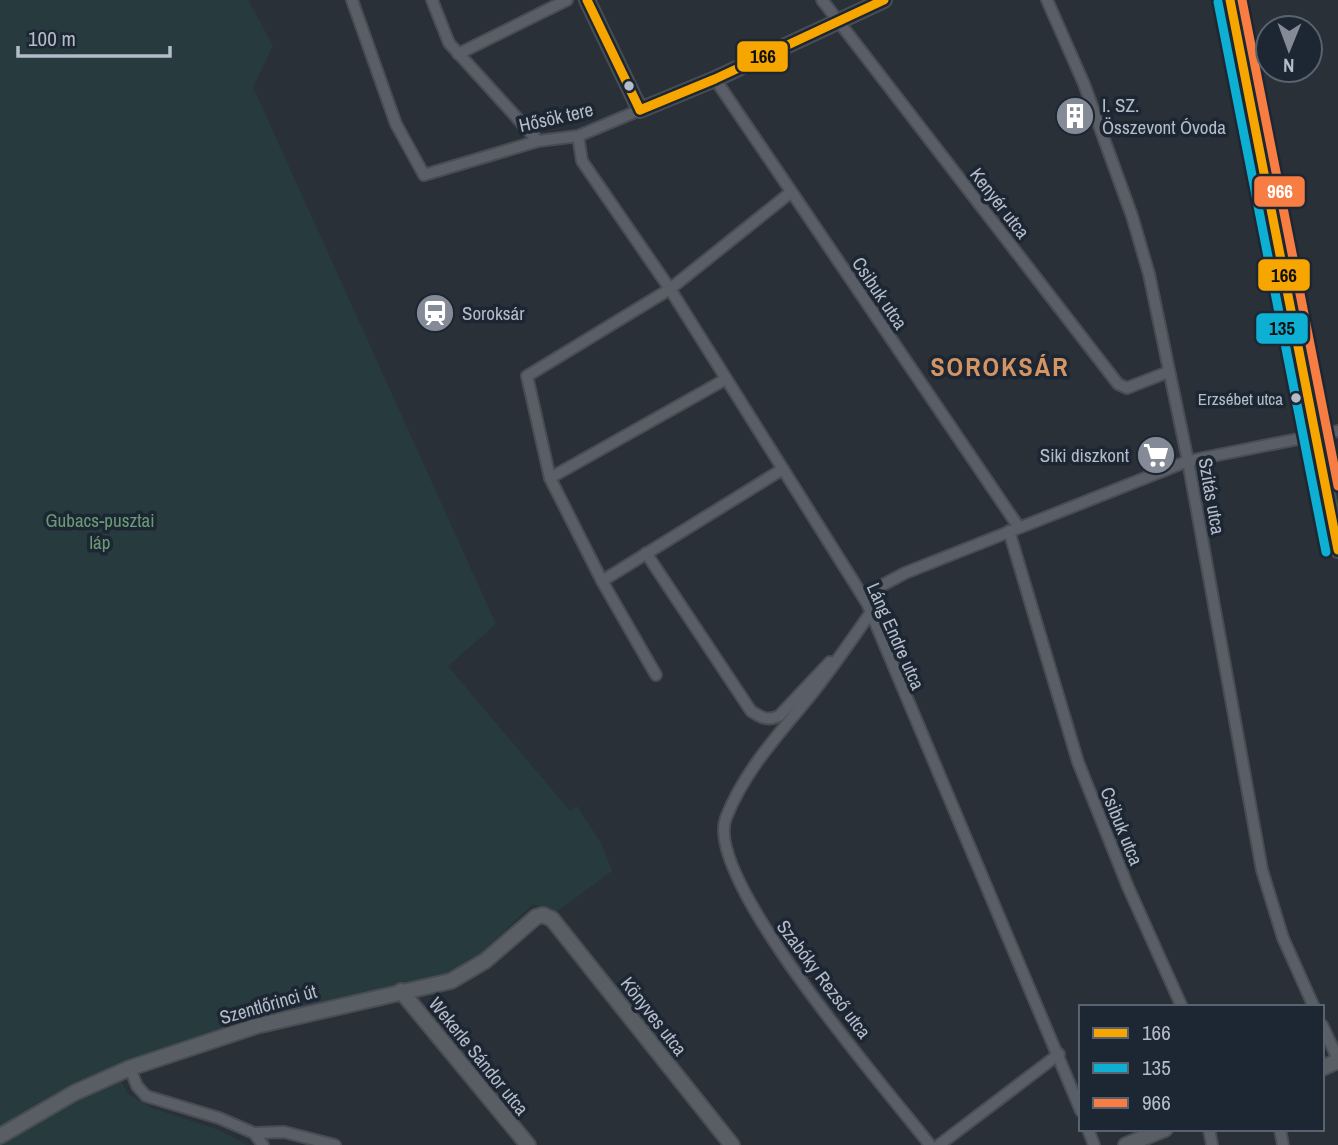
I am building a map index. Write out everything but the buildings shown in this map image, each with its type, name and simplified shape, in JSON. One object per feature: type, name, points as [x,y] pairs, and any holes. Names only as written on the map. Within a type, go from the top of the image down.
[{"type":"main road","points":[[587,0],[640,110]]},
{"type":"main road","name":"Hősök tere","points":[[640,110],[715,79],[884,0]]},
{"type":"main road","points":[[1230,0],[1338,550]]},
{"type":"main road","name":"Szentlőrinci út","points":[[0,1136],[74,1093],[130,1068],[256,1026],[451,981],[470,971],[536,916],[543,915]]},
{"type":"main road","name":"Könyves utca","points":[[543,915],[552,919],[732,1145]]},
{"type":"main road","name":"Wekerle Sándor utca","points":[[401,991],[527,1145]]},
{"type":"main road","points":[[1126,1145],[1160,1131]]},
{"type":"street","name":"Hősök tere","points":[[352,0],[396,124],[424,175],[538,141],[578,136],[640,110]]},
{"type":"street","points":[[432,0],[449,43],[538,141]]},
{"type":"street","points":[[458,54],[567,0]]},
{"type":"street","name":"Kenyér utca","points":[[822,0],[1118,384],[1127,388],[1168,372]]},
{"type":"street","name":"Szitás utca","points":[[1047,0],[1084,84],[1132,216],[1149,274],[1188,461],[1262,870],[1283,938],[1313,1005]]},
{"type":"street","name":"Csibuk utca","points":[[715,79],[1013,528],[1078,762],[1128,887],[1181,1005]]},
{"type":"street","name":"Láng Endre utca","points":[[578,136],[582,161],[670,289],[868,609],[1079,1106]]},
{"type":"street","points":[[656,675],[602,582],[550,478],[527,376],[670,289],[790,193]]},
{"type":"street","points":[[550,478],[726,379]]},
{"type":"street","points":[[646,553],[751,711],[769,720],[779,716],[826,664],[838,659],[868,609],[877,588],[905,573],[1188,461],[1338,430]]},
{"type":"street","points":[[602,582],[783,469]]},
{"type":"street","name":"Szabóky Rezső utca","points":[[838,659],[768,743],[725,819],[722,836],[743,890],[764,930],[930,1145]]},
{"type":"street","points":[[1324,1029],[1338,1060]]},
{"type":"street","points":[[939,1145],[1059,1054]]},
{"type":"street","points":[[130,1068],[137,1086],[155,1101],[219,1118],[254,1133],[284,1132],[335,1145]]},
{"type":"street","points":[[254,1133],[263,1145]]},
{"type":"green space","name":"Gubacs-pusztai láp","points":[[0,0],[248,0],[273,46],[253,87],[496,624],[448,666],[570,811],[577,806],[602,845],[612,871],[555,913],[533,904],[479,955],[448,975],[260,1018],[113,1067],[128,1094],[152,1108],[219,1130],[247,1145],[0,1145]]},
{"type":"transit line","name":"166","points":[[587,0],[640,110]]},
{"type":"transit line","name":"166","points":[[640,110],[715,79],[884,0]]},
{"type":"transit line","name":"166","points":[[1230,0],[1338,550]]},
{"type":"transit line","name":"966","points":[[1242,0],[1338,486]]},
{"type":"transit line","name":"135","points":[[1218,2],[1326,552]]},
{"type":"place","name":"I. SZ. Összevont Óvoda","points":[[1075,116]]},
{"type":"place","name":"Soroksár","points":[[435,313]]},
{"type":"place","name":"Erzsébet utca","points":[[1296,398]]},
{"type":"place","name":"Siki diszkont","points":[[1156,455]]},
{"type":"district","name":"SOROKSÁR","points":[[1000,367]]}]
